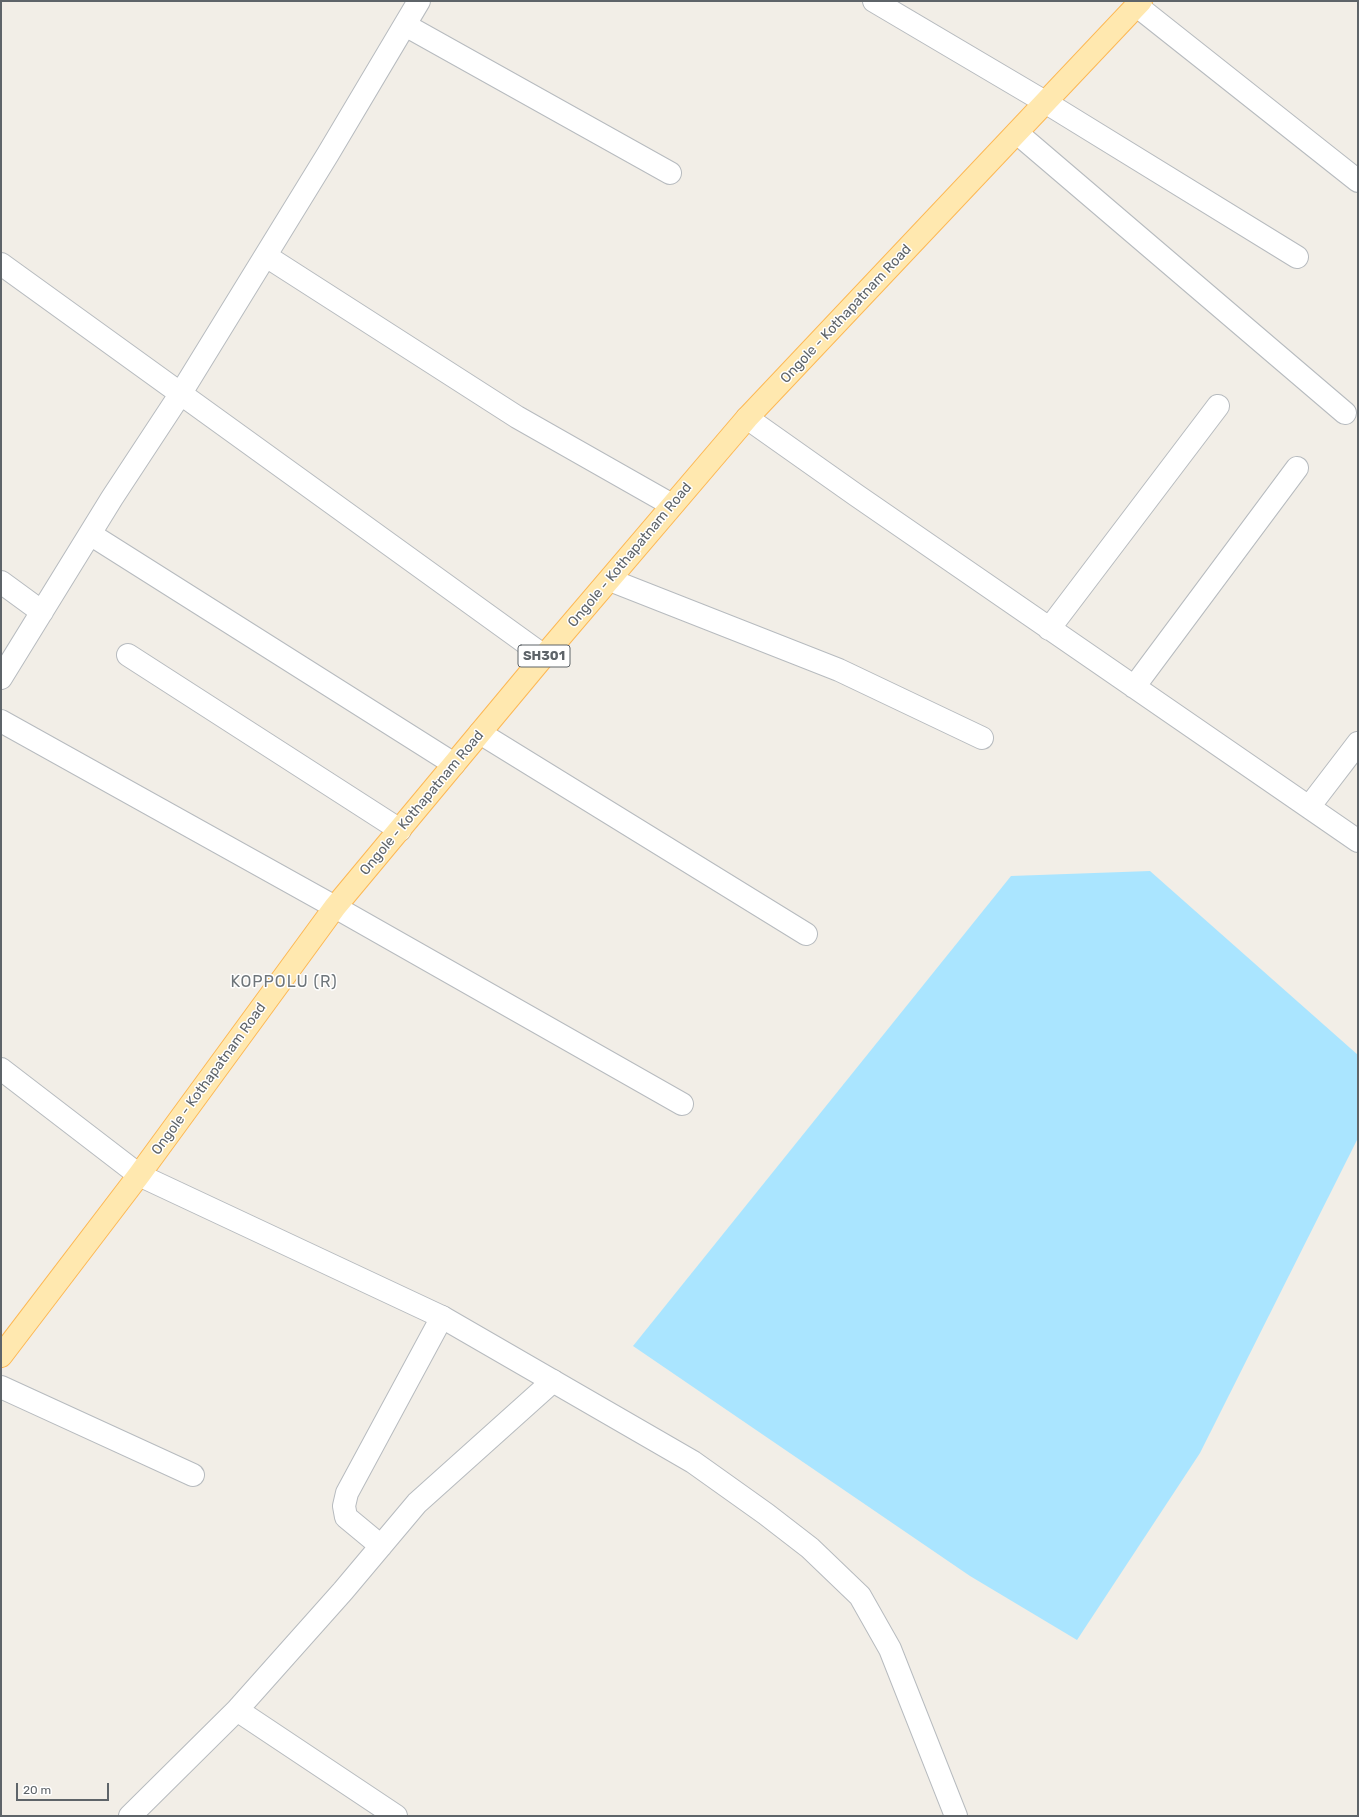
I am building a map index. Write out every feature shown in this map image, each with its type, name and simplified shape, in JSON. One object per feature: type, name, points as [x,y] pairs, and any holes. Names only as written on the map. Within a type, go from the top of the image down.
[{"type":"main road","name":"Ongole - Kothapatnam Road","points":[[1,1356],[139,1175],[335,907],[544,656],[747,418],[1139,3]]},
{"type":"street","points":[[1,678],[90,534],[181,394],[266,256],[419,1]]},
{"type":"street","points":[[874,1],[1045,102],[1297,257]]},
{"type":"street","points":[[1139,3],[1358,181]]},
{"type":"street","points":[[405,25],[670,173]]},
{"type":"street","points":[[1017,133],[1345,413]]},
{"type":"street","points":[[266,256],[517,417],[672,505]]},
{"type":"street","points":[[1,264],[544,656]]},
{"type":"street","points":[[1049,629],[1218,406]]},
{"type":"street","points":[[747,418],[1049,629],[1358,841]]},
{"type":"street","points":[[1134,687],[1297,468]]},
{"type":"street","points":[[90,534],[454,764]]},
{"type":"street","points":[[610,580],[839,670],[982,738]]},
{"type":"street","points":[[1,582],[42,612]]},
{"type":"street","points":[[128,655],[400,830]]},
{"type":"street","points":[[1,721],[335,907],[682,1104]]},
{"type":"street","points":[[480,733],[806,934]]},
{"type":"street","points":[[1309,807],[1358,742]]},
{"type":"street","points":[[1,1069],[139,1175],[442,1317],[692,1462],[766,1514],[810,1548],[860,1596],[890,1649],[956,1816]]},
{"type":"street","points":[[381,1546],[346,1517],[344,1506],[346,1493],[442,1317]]},
{"type":"street","points":[[130,1816],[237,1710],[417,1503],[553,1381]]},
{"type":"street","points":[[1,1387],[193,1475]]},
{"type":"street","points":[[237,1710],[396,1816]]},
{"type":"water","points":[[1150,871],[1358,1055],[1358,1138],[1200,1453],[1077,1640],[970,1576],[633,1346],[1011,876]]},
{"type":"district","name":"KOPPOLU (R)","points":[[284,982]]}]
